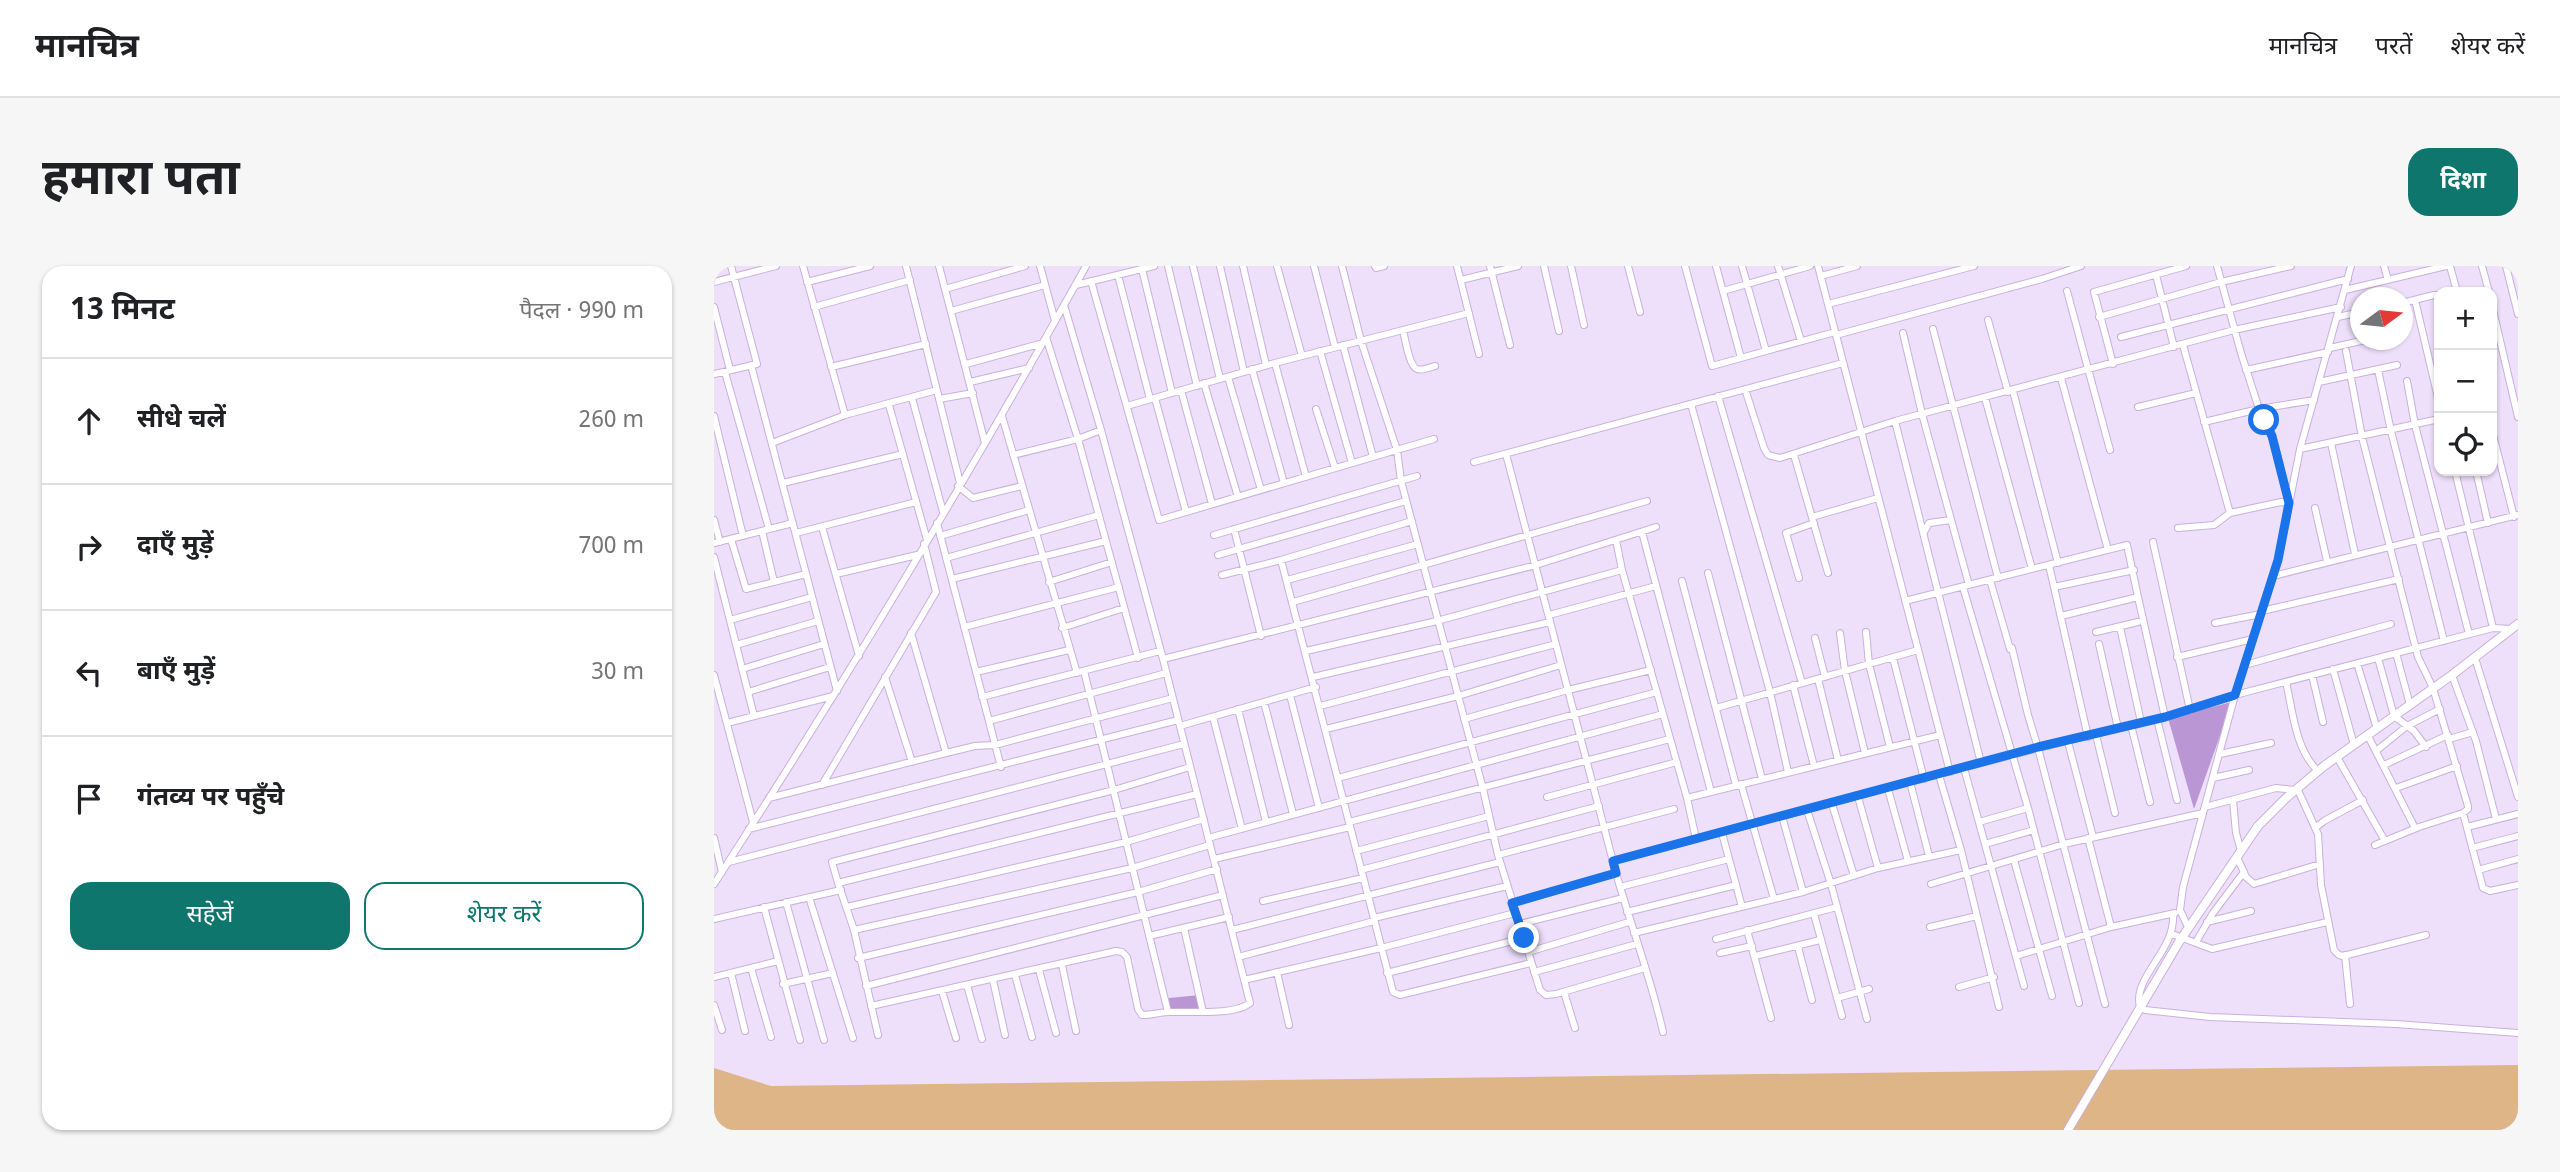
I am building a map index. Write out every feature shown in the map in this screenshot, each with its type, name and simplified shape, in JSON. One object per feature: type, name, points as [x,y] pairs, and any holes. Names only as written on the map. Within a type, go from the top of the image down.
[{"type":"street","points":[[714,374],[757,364],[731,266]]},
{"type":"street","points":[[714,282],[734,278],[755,269],[776,266]]},
{"type":"street","points":[[803,266],[845,415]]},
{"type":"street","points":[[807,282],[870,266]]},
{"type":"street","points":[[906,266],[959,485],[973,498],[1022,486]]},
{"type":"street","points":[[939,266],[985,443]]},
{"type":"street","points":[[946,289],[1025,266]]},
{"type":"street","points":[[1040,266],[1055,321]]},
{"type":"street","points":[[714,884],[721,866],[751,826],[859,656],[1002,416],[1086,266]]},
{"type":"street","points":[[1076,285],[1154,266]]},
{"type":"street","points":[[1168,266],[1200,384],[1238,497]]},
{"type":"street","points":[[1193,266],[1224,378],[1261,490]]},
{"type":"street","points":[[1220,266],[1244,372]]},
{"type":"street","points":[[1243,266],[1266,365]]},
{"type":"street","points":[[1278,266],[1302,356]]},
{"type":"street","points":[[1314,266],[1373,457]]},
{"type":"street","points":[[1342,266],[1361,341],[1397,450],[1401,481],[1499,858],[1543,994],[1564,992],[1644,968]]},
{"type":"street","points":[[1375,266],[1384,266]]},
{"type":"street","points":[[1457,266],[1479,354]]},
{"type":"street","points":[[1461,280],[1491,269],[1518,266]]},
{"type":"street","points":[[1544,266],[1559,331]]},
{"type":"street","points":[[1571,266],[1584,325]]},
{"type":"street","points":[[1628,266],[1640,312]]},
{"type":"street","points":[[1685,266],[1712,366],[2042,279],[2081,266]]},
{"type":"street","points":[[1716,266],[1741,358]]},
{"type":"street","points":[[1742,266],[1766,351]]},
{"type":"street","points":[[1778,266],[1801,341]]},
{"type":"street","points":[[1723,291],[1810,266]]},
{"type":"street","points":[[1818,266],[1950,772]]},
{"type":"street","points":[[1821,276],[1857,266]]},
{"type":"street","points":[[1828,304],[1974,266]]},
{"type":"street","points":[[2113,364],[2094,292],[2186,266]]},
{"type":"street","points":[[2217,266],[2246,370],[2259,409],[2272,436],[2289,502]]},
{"type":"street","points":[[2099,317],[2221,282],[2291,266]]},
{"type":"street","points":[[2140,1007],[2139,993],[2172,934],[2235,695],[2273,576],[2300,449],[2351,266]]},
{"type":"street","points":[[2384,266],[2388,280]]},
{"type":"street","points":[[2345,290],[2448,266],[2455,287]]},
{"type":"street","points":[[2482,266],[2488,287]]},
{"type":"street","points":[[2505,266],[2518,314]]},
{"type":"street","points":[[1142,269],[1172,393]]},
{"type":"street","points":[[1491,269],[1510,345]]},
{"type":"street","points":[[1118,275],[1186,512]]},
{"type":"street","points":[[2156,275],[2174,347]]},
{"type":"street","points":[[2121,337],[2348,279]]},
{"type":"street","points":[[814,307],[910,280]]},
{"type":"street","points":[[1091,281],[1159,520],[1434,439]]},
{"type":"street","points":[[951,311],[1045,285]]},
{"type":"street","points":[[2067,291],[2110,450]]},
{"type":"street","points":[[2434,296],[2415,300],[2434,381]]},
{"type":"street","points":[[871,1006],[1116,951],[1122,952],[1130,969],[1140,1013],[1144,1015],[1203,1012],[1248,1005],[1250,998],[1163,659],[1064,305]]},
{"type":"street","points":[[714,307],[765,530],[774,582]]},
{"type":"street","points":[[1745,389],[1768,455],[1780,458],[1895,421],[2234,330],[2341,307]]},
{"type":"street","points":[[1127,406],[1266,365],[1469,313]]},
{"type":"street","points":[[2338,317],[2350,314]]},
{"type":"street","points":[[1988,320],[2011,391],[2058,563]]},
{"type":"street","points":[[2497,327],[2518,417]]},
{"type":"street","points":[[1933,329],[2011,649],[2105,1004]]},
{"type":"street","points":[[1403,330],[1414,367],[1418,369],[1435,366]]},
{"type":"street","points":[[1903,333],[1966,586],[2079,1003]]},
{"type":"street","points":[[966,364],[1044,340]]},
{"type":"street","points":[[1044,340],[1078,439],[1138,658]]},
{"type":"street","points":[[831,366],[926,344]]},
{"type":"street","points":[[2246,370],[2350,344]]},
{"type":"street","points":[[2183,345],[2230,513]]},
{"type":"street","points":[[1320,351],[1352,463]]},
{"type":"street","points":[[2346,351],[2362,437],[2421,667],[2433,688],[2468,806],[2463,813],[2375,845]]},
{"type":"street","points":[[1275,363],[1306,477]]},
{"type":"street","points":[[1474,462],[1843,363]]},
{"type":"street","points":[[751,365],[835,693]]},
{"type":"street","points":[[2319,382],[2398,365]]},
{"type":"street","points":[[971,382],[1029,368]]},
{"type":"street","points":[[1252,369],[1284,483]]},
{"type":"street","points":[[2378,370],[2444,641]]},
{"type":"street","points":[[2061,378],[2108,550]]},
{"type":"street","points":[[2407,380],[2415,425],[2469,634]]},
{"type":"street","points":[[772,443],[845,415],[937,390]]},
{"type":"street","points":[[1181,390],[1213,504]]},
{"type":"street","points":[[939,399],[973,393]]},
{"type":"street","points":[[2138,407],[2196,393]]},
{"type":"street","points":[[1718,396],[1802,683]]},
{"type":"street","points":[[912,398],[943,512]]},
{"type":"street","points":[[1985,398],[2032,569]]},
{"type":"street","points":[[2204,422],[2314,400]]},
{"type":"street","points":[[1691,404],[1770,692],[1788,772]]},
{"type":"street","points":[[822,785],[936,592],[916,502],[889,405]]},
{"type":"street","points":[[1316,409],[1335,468]]},
{"type":"street","points":[[714,416],[743,536]]},
{"type":"street","points":[[1002,416],[1077,673]]},
{"type":"street","points":[[2300,449],[2434,420]]},
{"type":"street","points":[[1895,421],[1981,763]]},
{"type":"street","points":[[1013,455],[1078,439],[1101,430]]},
{"type":"street","points":[[2332,443],[2356,554]]},
{"type":"street","points":[[2273,576],[2516,516],[2497,449]]},
{"type":"street","points":[[783,483],[903,454]]},
{"type":"street","points":[[1506,454],[1629,922],[1656,1001],[1663,1032]]},
{"type":"street","points":[[1794,455],[1828,573]]},
{"type":"street","points":[[1214,535],[1417,476]]},
{"type":"street","points":[[2456,476],[2493,628]]},
{"type":"street","points":[[2477,476],[2488,523]]},
{"type":"street","points":[[1799,578],[1786,533],[1813,520],[1878,498]]},
{"type":"street","points":[[1218,555],[1406,501]]},
{"type":"street","points":[[1293,602],[1647,501]]},
{"type":"street","points":[[796,533],[916,502]]},
{"type":"street","points":[[2178,528],[2214,525],[2230,513],[2289,502]]},
{"type":"street","points":[[2315,508],[2327,561]]},
{"type":"street","points":[[940,537],[1029,510]]},
{"type":"street","points":[[946,558],[1099,515]]},
{"type":"street","points":[[714,520],[717,542],[793,523]]},
{"type":"street","points":[[1924,532],[1929,523],[1951,520]]},
{"type":"street","points":[[1222,575],[1412,521]]},
{"type":"street","points":[[937,523],[1000,766]]},
{"type":"street","points":[[822,527],[859,656]]},
{"type":"street","points":[[1163,659],[1536,565],[1656,527]]},
{"type":"street","points":[[1234,529],[1261,636]]},
{"type":"street","points":[[1642,532],[1711,792]]},
{"type":"street","points":[[731,539],[746,589],[806,574]]},
{"type":"street","points":[[1616,540],[1696,839]]},
{"type":"street","points":[[951,579],[1106,541]]},
{"type":"street","points":[[2153,542],[2190,710]]},
{"type":"street","points":[[1287,580],[1418,544]]},
{"type":"street","points":[[1905,601],[2127,545],[2177,800]]},
{"type":"street","points":[[836,574],[917,555]]},
{"type":"street","points":[[714,558],[754,716]]},
{"type":"street","points":[[1281,560],[1307,651],[1393,992],[1400,995],[1531,963]]},
{"type":"street","points":[[1049,582],[1112,562]]},
{"type":"street","points":[[2049,565],[2088,737]]},
{"type":"street","points":[[1307,651],[1437,621],[1622,570]]},
{"type":"street","points":[[2054,587],[2134,570]]},
{"type":"street","points":[[1708,573],[1762,779]]},
{"type":"street","points":[[2215,623],[2399,579]]},
{"type":"street","points":[[1682,581],[1716,708],[1774,899]]},
{"type":"street","points":[[1313,677],[1549,618],[1656,586]]},
{"type":"street","points":[[964,627],[1119,587]]},
{"type":"street","points":[[730,620],[812,597]]},
{"type":"street","points":[[2061,616],[2138,597]]},
{"type":"street","points":[[1062,628],[1124,608]]},
{"type":"street","points":[[736,645],[818,621]]},
{"type":"street","points":[[2096,632],[2138,622]]},
{"type":"street","points":[[2245,665],[2392,624]]},
{"type":"street","points":[[1613,861],[1753,826],[2038,747],[2161,718],[2235,695],[2357,663],[2493,628],[2515,626]]},
{"type":"street","points":[[2068,1130],[2188,927],[2258,826],[2318,771],[2452,675],[2515,626]]},
{"type":"street","points":[[2120,627],[2141,722]]},
{"type":"street","points":[[1866,632],[1869,664],[1890,747]]},
{"type":"street","points":[[911,633],[946,753]]},
{"type":"street","points":[[1840,633],[1844,671],[1865,754]]},
{"type":"street","points":[[1815,638],[1838,760]]},
{"type":"street","points":[[2177,657],[2253,639]]},
{"type":"street","points":[[1320,706],[1556,644]]},
{"type":"street","points":[[2099,644],[2118,729]]},
{"type":"street","points":[[742,669],[824,645]]},
{"type":"street","points":[[976,672],[1069,650]]},
{"type":"street","points":[[1716,708],[1918,650]]},
{"type":"street","points":[[982,697],[1160,651]]},
{"type":"street","points":[[2396,653],[2410,705]]},
{"type":"street","points":[[1893,658],[1924,779]]},
{"type":"street","points":[[2378,658],[2394,716],[2426,747]]},
{"type":"street","points":[[2474,658],[2518,797]]},
{"type":"street","points":[[2357,663],[2377,729]]},
{"type":"street","points":[[1326,729],[1458,696],[1562,664]]},
{"type":"street","points":[[748,692],[830,667]]},
{"type":"street","points":[[1464,719],[1651,670]]},
{"type":"street","points":[[2333,670],[2354,745]]},
{"type":"street","points":[[1084,671],[1168,1012]]},
{"type":"street","points":[[989,721],[1166,673]]},
{"type":"street","points":[[2312,675],[2323,722]]},
{"type":"street","points":[[2452,675],[2473,732],[2496,819]]},
{"type":"street","points":[[714,676],[751,826]]},
{"type":"street","points":[[885,677],[912,762]]},
{"type":"street","points":[[2286,682],[2305,756],[2318,771]]},
{"type":"street","points":[[1793,685],[1814,766]]},
{"type":"street","points":[[751,826],[1213,716],[1315,687]]},
{"type":"street","points":[[1338,778],[1657,692]]},
{"type":"street","points":[[727,723],[835,693]]},
{"type":"street","points":[[1290,695],[1318,808]]},
{"type":"street","points":[[769,798],[975,746],[995,745],[1173,698]]},
{"type":"street","points":[[1264,702],[1293,814]]},
{"type":"street","points":[[1238,709],[1266,822]]},
{"type":"street","points":[[2376,751],[2407,726],[2440,709]]},
{"type":"street","points":[[854,930],[1132,867],[1293,814],[1663,714]]},
{"type":"street","points":[[1213,716],[1242,829]]},
{"type":"street","points":[[2131,725],[2150,802]]},
{"type":"street","points":[[2384,765],[2449,737],[2473,732]]},
{"type":"street","points":[[1687,798],[1940,735]]},
{"type":"street","points":[[2096,735],[2115,813]]},
{"type":"street","points":[[2368,736],[2416,828]]},
{"type":"street","points":[[1214,859],[1670,739]]},
{"type":"street","points":[[2068,742],[2111,927]]},
{"type":"street","points":[[2220,754],[2271,743]]},
{"type":"street","points":[[721,866],[1184,744]]},
{"type":"street","points":[[2337,757],[2385,841]]},
{"type":"street","points":[[1547,797],[1677,762]]},
{"type":"street","points":[[2396,788],[2458,765]]},
{"type":"street","points":[[878,1035],[848,907],[832,862],[1114,790],[1190,767]]},
{"type":"street","points":[[1964,768],[2024,986]]},
{"type":"street","points":[[2213,778],[2249,770]]},
{"type":"street","points":[[1938,775],[1961,850],[1994,977],[1999,1007]]},
{"type":"street","points":[[1910,782],[1929,856]]},
{"type":"street","points":[[1931,884],[2064,844],[2204,810],[2276,788],[2296,789]]},
{"type":"street","points":[[1888,789],[1908,861]]},
{"type":"street","points":[[2296,789],[2315,828],[2327,922],[2334,950],[2339,955],[2345,955],[2426,935]]},
{"type":"street","points":[[714,919],[808,897],[840,886],[1197,794]]},
{"type":"street","points":[[1858,797],[1878,868]]},
{"type":"street","points":[[2233,800],[2239,854],[2250,883],[2320,864]]},
{"type":"street","points":[[2315,828],[2363,800]]},
{"type":"street","points":[[1832,803],[1854,876]]},
{"type":"street","points":[[1361,870],[1599,806]]},
{"type":"street","points":[[1979,822],[2028,808]]},
{"type":"street","points":[[1232,930],[1368,897],[1674,809]]},
{"type":"street","points":[[1807,810],[1867,1019]]},
{"type":"street","points":[[2463,813],[2483,888],[2487,891],[2518,885]]},
{"type":"street","points":[[2467,827],[2518,814]]},
{"type":"street","points":[[1356,851],[1489,816]]},
{"type":"street","points":[[1782,816],[1803,892]]},
{"type":"street","points":[[848,907],[1126,842],[1204,819]]},
{"type":"street","points":[[1985,844],[2034,830]]},
{"type":"street","points":[[1722,833],[1742,908]]},
{"type":"street","points":[[2472,848],[2518,836]]},
{"type":"street","points":[[714,838],[721,866]]},
{"type":"street","points":[[1634,933],[1803,892],[1878,868],[1961,850]]},
{"type":"street","points":[[1620,887],[1729,859]]},
{"type":"street","points":[[2478,870],[2518,859]]},
{"type":"street","points":[[2014,860],[2052,996]]},
{"type":"street","points":[[858,958],[1138,892],[1217,869]]},
{"type":"street","points":[[2196,942],[2207,922],[2244,872]]},
{"type":"street","points":[[1512,903],[1616,873]]},
{"type":"street","points":[[1263,901],[1363,878]]},
{"type":"street","points":[[1627,912],[1736,885]]},
{"type":"street","points":[[1238,957],[1507,886]]},
{"type":"street","points":[[866,986],[1223,895]]},
{"type":"street","points":[[808,897],[853,1038]]},
{"type":"street","points":[[1520,924],[1623,898]]},
{"type":"street","points":[[786,902],[824,1040]]},
{"type":"street","points":[[764,907],[800,1040]]},
{"type":"street","points":[[1716,939],[1837,907]]},
{"type":"street","points":[[2207,922],[2251,911]]},
{"type":"street","points":[[2177,912],[2188,927]]},
{"type":"street","points":[[2016,956],[2111,927],[2177,912]]},
{"type":"street","points":[[1244,980],[1515,913]]},
{"type":"street","points":[[1814,914],[1842,1016]]},
{"type":"street","points":[[1930,927],[1977,916]]},
{"type":"street","points":[[1149,936],[1229,917]]},
{"type":"street","points":[[1528,952],[1629,922]]},
{"type":"street","points":[[2172,934],[2212,948],[2327,922]]},
{"type":"street","points":[[1184,929],[1203,1012]]},
{"type":"street","points":[[1747,930],[1771,1018]]},
{"type":"street","points":[[1387,973],[1524,938]]},
{"type":"street","points":[[1755,957],[1820,940]]},
{"type":"street","points":[[1534,972],[1637,944]]},
{"type":"street","points":[[1720,953],[1752,946]]},
{"type":"street","points":[[1798,947],[1812,1000]]},
{"type":"street","points":[[2345,955],[2350,1004]]},
{"type":"street","points":[[714,977],[778,961]]},
{"type":"street","points":[[1062,965],[1076,1031]]},
{"type":"street","points":[[751,968],[771,1037]]},
{"type":"street","points":[[1039,970],[1056,1033]]},
{"type":"street","points":[[1277,972],[1289,1024]]},
{"type":"street","points":[[731,973],[745,1031]]},
{"type":"street","points":[[783,984],[808,981],[833,973]]},
{"type":"street","points":[[1015,975],[1032,1037]]},
{"type":"street","points":[[1959,987],[1994,977]]},
{"type":"street","points":[[993,980],[1005,1035]]},
{"type":"street","points":[[967,985],[982,1040]]},
{"type":"street","points":[[1837,998],[1869,989]]},
{"type":"street","points":[[942,991],[956,1038]]},
{"type":"street","points":[[1564,992],[1575,1028]]},
{"type":"street","points":[[714,1004],[722,1030]]},
{"type":"street","points":[[2140,1007],[2162,1013],[2210,1017],[2396,1024],[2518,1033]]},
{"type":"shaded area","points":[[2232,702],[2194,809],[2168,718]]},
{"type":"shaded area","points":[[1200,995],[1201,1014],[1170,1013],[1169,998]]},
{"type":"shaded area","points":[[2518,1065],[2518,1130],[714,1130],[714,1068],[771,1086]]},
{"type":"route","points":[[1524,938],[1512,903],[1616,873],[1613,861],[1753,826],[2038,747],[2165,717],[2235,695],[2278,560],[2289,503],[2272,436],[2264,420]]}]
